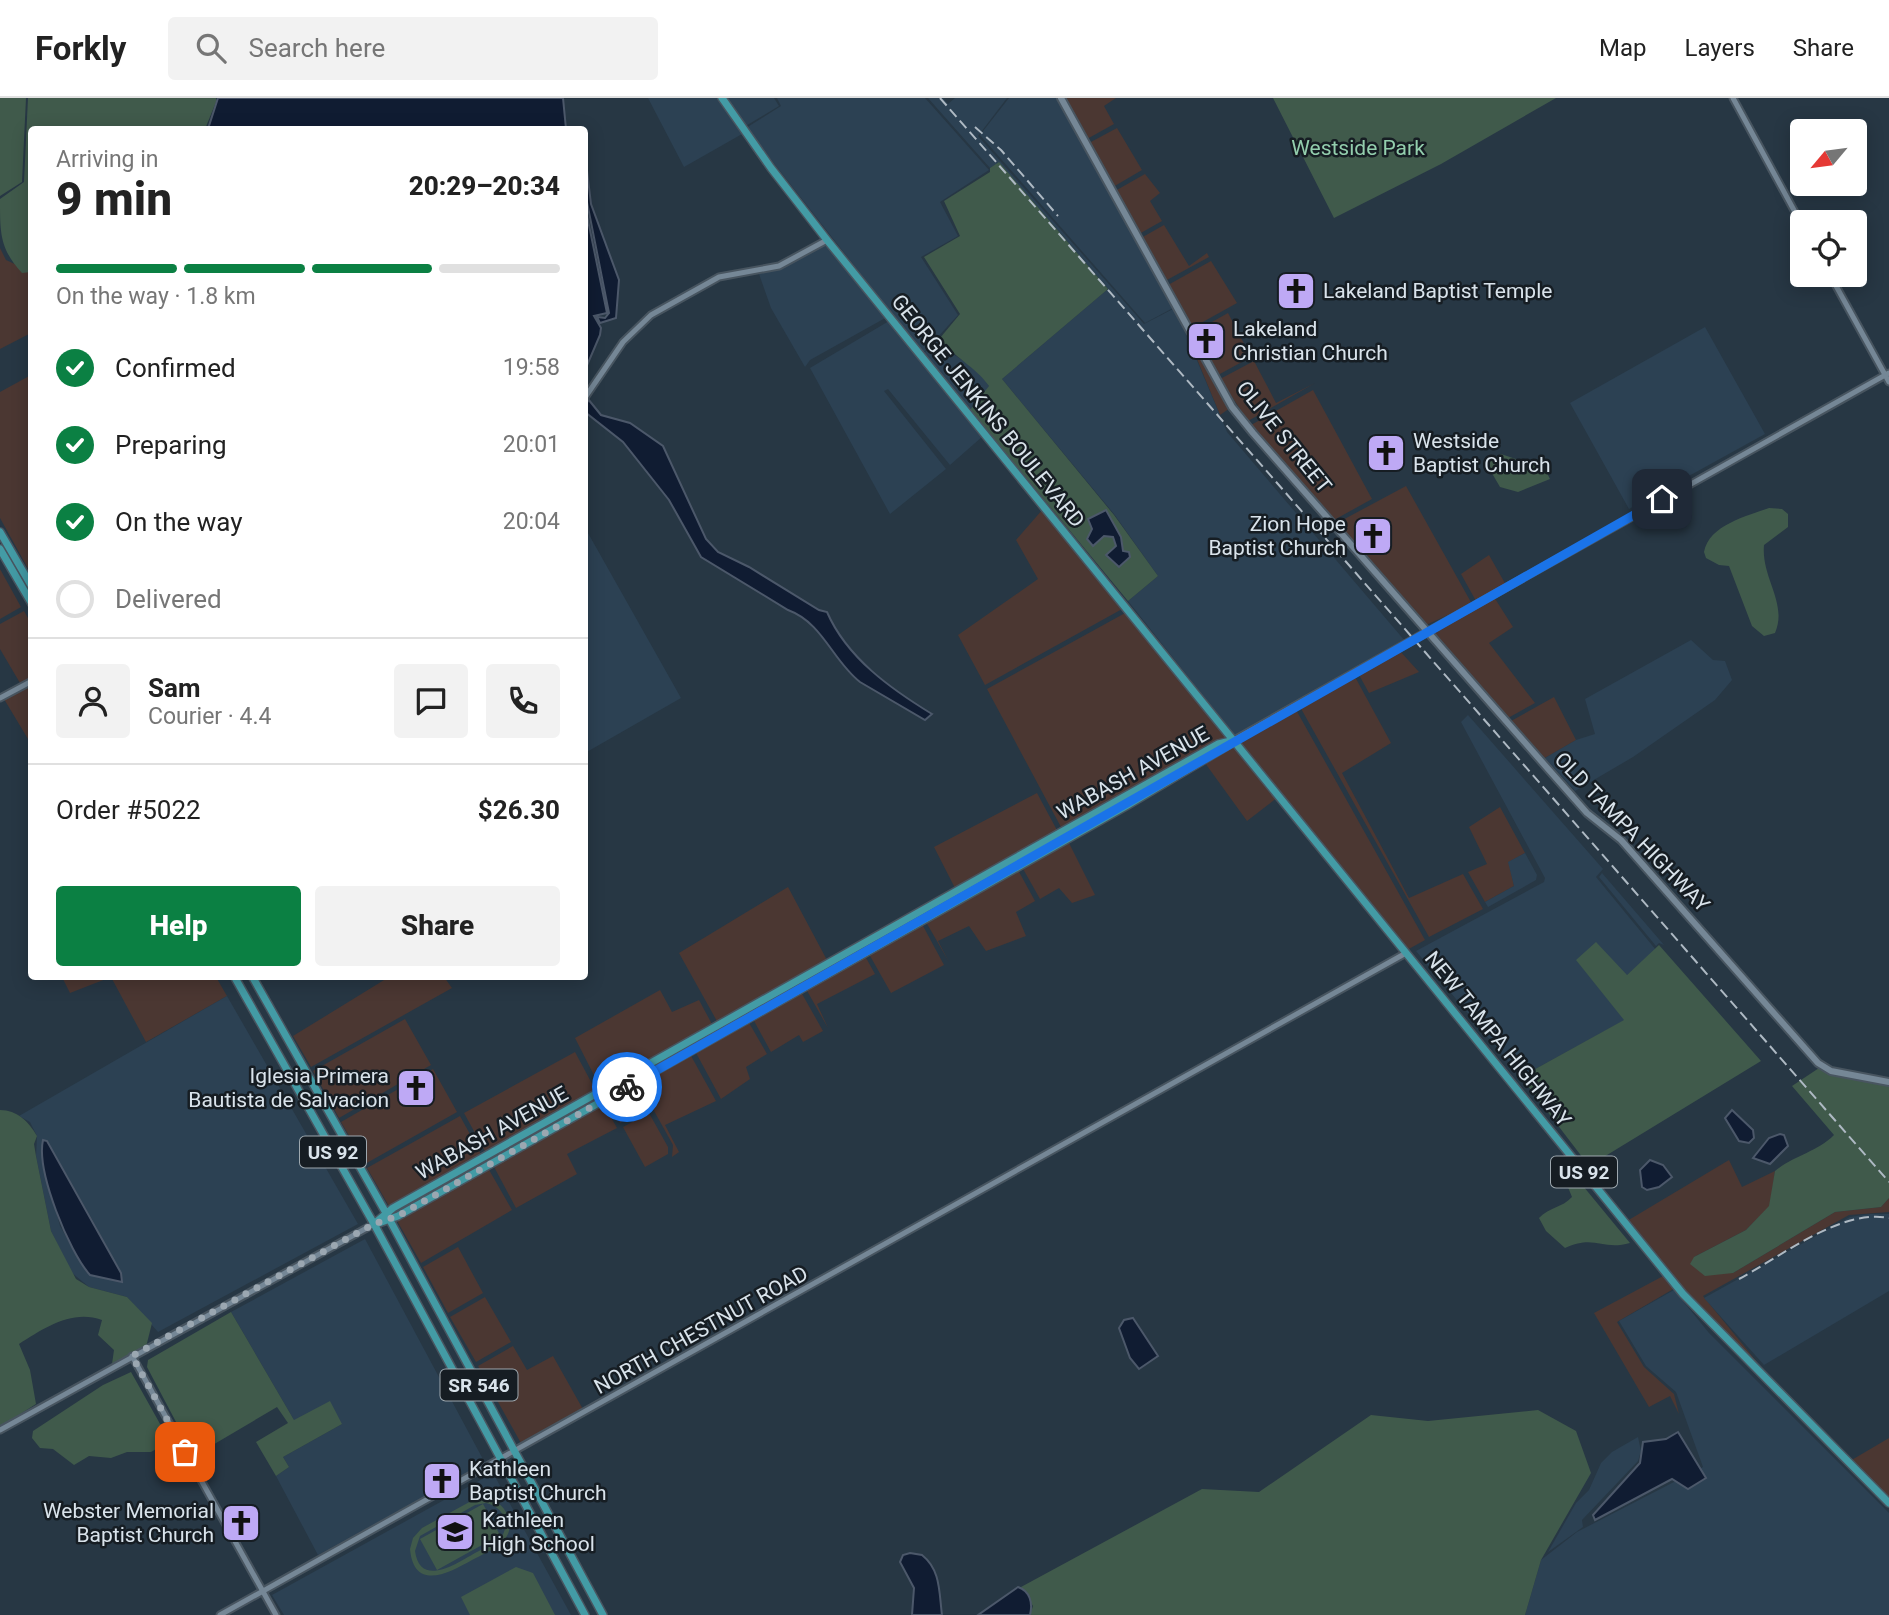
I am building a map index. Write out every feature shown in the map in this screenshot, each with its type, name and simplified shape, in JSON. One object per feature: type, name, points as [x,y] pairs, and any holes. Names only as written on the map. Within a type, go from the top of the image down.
[{"type":"main road","name":"GEORGE JENKINS BOULEVARD","points":[[722,98],[771,168],[827,240],[1235,740]]},
{"type":"main road","name":"OLIVE STREET","points":[[1060,98],[1239,416],[1427,632]]},
{"type":"main road","points":[[0,532],[1,544],[28,596]]},
{"type":"main road","points":[[1,544],[15,559],[28,580]]},
{"type":"main road","points":[[1235,740],[1427,632]]},
{"type":"main road","name":"OLD TAMPA HIGHWAY","points":[[1427,632],[1579,804],[1621,839],[1818,1063],[1832,1071],[1889,1083]]},
{"type":"main road","name":"WABASH AVENUE","points":[[374,1224],[1218,744],[1235,740]]},
{"type":"main road","name":"WABASH AVENUE","points":[[388,1216],[1126,806],[1235,740]]},
{"type":"main road","name":"NEW TAMPA HIGHWAY","points":[[1235,740],[1701,1314],[1889,1503]]},
{"type":"main road","points":[[1122,799],[1126,806]]},
{"type":"main road","name":"US 92","points":[[236,980],[374,1224]]},
{"type":"main road","name":"US 92","points":[[254,980],[388,1216]]},
{"type":"main road","name":"SR 546","points":[[388,1216],[603,1615]]},
{"type":"main road","name":"SR 546","points":[[374,1224],[585,1615]]},
{"type":"main road","points":[[422,1311],[432,1318],[443,1318]]},
{"type":"street","points":[[1732,98],[1794,210]]},
{"type":"street","points":[[588,393],[623,342],[651,315],[719,277],[779,267],[827,240]]},
{"type":"street","points":[[1837,287],[1889,382]]},
{"type":"street","points":[[1427,632],[1887,374]]},
{"type":"street","points":[[0,698],[28,683]]},
{"type":"street","name":"NORTH CHESTNUT ROAD","points":[[220,1615],[1406,953]]},
{"type":"street","points":[[0,1430],[374,1224]]},
{"type":"street","points":[[132,1356],[276,1615]]},
{"type":"shaded area","points":[[218,98],[563,98],[566,126],[209,126]]},
{"type":"shaded area","points":[[648,98],[719,98],[742,134],[684,167]]},
{"type":"shaded area","points":[[725,98],[774,98],[779,106],[744,127]]},
{"type":"shaded area","points":[[777,98],[925,98],[989,170],[940,202],[958,236],[921,257],[958,315],[923,353],[746,128],[781,106]]},
{"type":"shaded area","points":[[928,98],[943,98],[948,104],[955,98],[1007,98],[978,136],[1144,324],[1175,308],[1227,432],[1405,641],[1236,737],[1128,601],[1158,576],[1114,514],[1002,379],[1108,289],[999,163],[990,168]]},
{"type":"shaded area","points":[[1009,98],[1057,98],[1173,308],[1145,323],[980,135]]},
{"type":"shaded area","points":[[1063,98],[1116,98],[1104,106],[1114,124],[1087,139]]},
{"type":"shaded area","points":[[1117,128],[1142,170],[1113,187],[1089,143]]},
{"type":"shaded area","points":[[1145,174],[1160,193],[1150,201],[1162,221],[1139,234],[1115,191]]},
{"type":"shaded area","points":[[588,179],[591,204],[619,280],[616,318],[600,323],[597,317],[605,318],[609,313],[588,207]]},
{"type":"shaded area","points":[[588,220],[607,313],[594,316],[601,328],[588,363]]},
{"type":"shaded area","points":[[1164,225],[1189,266],[1207,253],[1209,257],[1165,281],[1141,238]]},
{"type":"shaded area","points":[[826,243],[887,317],[810,360],[805,367],[771,308],[759,274],[780,268]]},
{"type":"shaded area","points":[[0,248],[6,260],[28,270],[28,335],[0,349]]},
{"type":"shaded area","points":[[1211,261],[1237,303],[1192,328],[1168,285]]},
{"type":"shaded area","points":[[1228,313],[1251,357],[1218,375],[1194,332]]},
{"type":"shaded area","points":[[1180,318],[1230,408],[1220,415]]},
{"type":"shaded area","points":[[889,321],[983,436],[950,465],[888,389],[884,391],[946,469],[890,514],[810,368]]},
{"type":"shaded area","points":[[1705,327],[1765,434],[1629,509],[1570,403]]},
{"type":"shaded area","points":[[940,338],[951,353],[977,369],[989,386],[986,432],[923,354]]},
{"type":"shaded area","points":[[1254,361],[1276,403],[1315,383],[1248,421],[1220,379]]},
{"type":"shaded area","points":[[28,377],[28,569],[0,518],[0,392]]},
{"type":"shaded area","points":[[1313,390],[1372,499],[1334,520],[1251,425]]},
{"type":"shaded area","points":[[588,399],[601,415],[630,423],[663,446],[706,539],[718,552],[749,567],[819,610],[827,612],[846,644],[858,658],[886,683],[932,714],[925,720],[860,682],[819,633],[800,616],[701,557],[669,500],[623,442],[588,414]]},
{"type":"shaded area","points":[[1406,486],[1472,604],[1426,625],[1337,523]]},
{"type":"shaded area","points":[[1043,509],[1124,608],[985,685],[958,635],[1038,579],[1016,540]]},
{"type":"shaded area","points":[[1106,510],[1121,537],[1123,551],[1129,552],[1130,557],[1119,567],[1106,555],[1116,546],[1113,537],[1104,536],[1093,546],[1087,539],[1092,529],[1088,519]]},
{"type":"shaded area","points":[[588,533],[681,698],[588,751]]},
{"type":"shaded area","points":[[1489,555],[1506,585],[1476,601],[1461,574]]},
{"type":"shaded area","points":[[0,569],[21,607],[0,619]]},
{"type":"shaded area","points":[[1494,597],[1513,627],[1489,643],[1535,703],[1508,718],[1432,632]]},
{"type":"shaded area","points":[[24,611],[28,618],[28,680],[1,695],[20,683],[0,649],[0,624]]},
{"type":"shaded area","points":[[1127,612],[1230,739],[1062,829],[987,689]]},
{"type":"shaded area","points":[[1691,640],[1713,660],[1725,661],[1732,680],[1715,700],[1633,757],[1575,791],[1545,758],[1576,740],[1595,734],[1585,699]]},
{"type":"shaded area","points":[[1399,650],[1419,672],[1369,693],[1358,673]]},
{"type":"shaded area","points":[[1354,675],[1391,743],[1342,773],[1409,898],[1463,874],[1483,909],[1429,937],[1299,705]]},
{"type":"shaded area","points":[[28,685],[28,739],[4,699]]},
{"type":"shaded area","points":[[1554,697],[1576,740],[1545,758],[1511,721]]},
{"type":"shaded area","points":[[1295,708],[1425,940],[1407,950],[1239,741]]},
{"type":"shaded area","points":[[1468,715],[1603,869],[1596,877],[1656,950],[1627,975],[1577,960],[1625,1020],[1521,1077],[1416,951],[1544,882],[1545,878],[1461,722]]},
{"type":"shaded area","points":[[1234,744],[1278,797],[1247,821],[1205,763]]},
{"type":"shaded area","points":[[1037,793],[1058,832],[956,890],[934,847]]},
{"type":"shaded area","points":[[1500,807],[1525,853],[1509,862],[1514,886],[1485,902],[1468,872],[1487,864],[1469,827]]},
{"type":"shaded area","points":[[1068,841],[1095,895],[1072,903],[1059,888],[1040,899],[1022,867]]},
{"type":"shaded area","points":[[1525,853],[1537,875],[1536,880],[1488,907],[1485,902],[1514,886],[1508,862]]},
{"type":"shaded area","points":[[1018,870],[1035,901],[1016,912],[1026,936],[986,951],[969,926],[938,941],[949,962],[926,922]]},
{"type":"shaded area","points":[[1602,873],[1664,945],[1659,943],[1656,946],[1599,877]]},
{"type":"shaded area","points":[[788,887],[828,962],[718,1023],[679,953]]},
{"type":"shaded area","points":[[922,924],[944,965],[891,993],[869,954]]},
{"type":"shaded area","points":[[865,956],[875,974],[817,1004],[828,1028],[806,989]]},
{"type":"shaded area","points":[[64,980],[103,980],[70,993]]},
{"type":"shaded area","points":[[113,980],[218,980],[227,996],[146,1042]]},
{"type":"shaded area","points":[[384,980],[446,980],[452,988],[311,1067],[293,1036]]},
{"type":"shaded area","points":[[660,990],[672,1012],[699,1000],[713,1026],[601,1089],[575,1038]]},
{"type":"shaded area","points":[[801,992],[823,1031],[803,1042],[799,1035],[771,1052],[753,1019]]},
{"type":"shaded area","points":[[227,996],[358,1224],[158,1332],[127,1297],[89,1287],[71,1272],[51,1231],[36,1156],[37,1136],[30,1122],[19,1116]],"holes":[[[47,1141],[121,1273],[87,1273],[60,1226],[43,1159],[42,1142]]]},
{"type":"shaded area","points":[[405,1019],[431,1065],[339,1118],[313,1071]]},
{"type":"shaded area","points":[[748,1021],[767,1054],[746,1067],[750,1079],[721,1099],[695,1051]]},
{"type":"shaded area","points":[[575,1052],[596,1091],[486,1153],[464,1113]]},
{"type":"shaded area","points":[[690,1054],[716,1101],[665,1125],[679,1152],[672,1157],[673,1145],[653,1109],[640,1112],[620,1123],[607,1101]]},
{"type":"shaded area","points":[[433,1069],[457,1112],[365,1164],[341,1122]]},
{"type":"shaded area","points":[[603,1103],[617,1128],[567,1154],[577,1174],[516,1208],[493,1165]]},
{"type":"shaded area","points":[[1732,1110],[1753,1130],[1754,1138],[1749,1143],[1739,1141],[1725,1118]]},
{"type":"shaded area","points":[[649,1113],[668,1147],[668,1154],[645,1167],[623,1127]]},
{"type":"shaded area","points":[[460,1116],[482,1156],[390,1208],[367,1168]]},
{"type":"shaded area","points":[[1784,1135],[1788,1146],[1770,1164],[1753,1158],[1769,1138]]},
{"type":"shaded area","points":[[43,1140],[47,1141],[121,1273],[122,1282],[90,1275],[73,1249],[49,1190],[44,1171]]},
{"type":"shaded area","points":[[1650,1160],[1663,1165],[1672,1177],[1659,1187],[1647,1190],[1642,1187],[1640,1170]]},
{"type":"shaded area","points":[[1729,1160],[1742,1187],[1775,1171],[1770,1206],[1746,1230],[1694,1257],[1733,1273],[1835,1212],[1881,1207],[1889,1198],[1889,1212],[1849,1215],[1703,1296],[1757,1362],[1753,1364],[1703,1312],[1627,1221]]},
{"type":"shaded area","points":[[488,1168],[512,1210],[421,1263],[396,1219]]},
{"type":"shaded area","points":[[1889,1214],[1889,1291],[1764,1365],[1704,1298],[1850,1217]]},
{"type":"shaded area","points":[[365,1239],[485,1463],[318,1555],[276,1476],[289,1467],[283,1457],[342,1424],[294,1420],[231,1312]]},
{"type":"shaded area","points":[[458,1247],[483,1293],[448,1313],[423,1267]]},
{"type":"shaded area","points":[[1665,1275],[1675,1288],[1617,1322],[1644,1367],[1674,1394],[1679,1414],[1670,1396],[1649,1407],[1594,1313]]},
{"type":"shaded area","points":[[1674,1290],[1709,1333],[1889,1513],[1889,1615],[1525,1615],[1541,1560],[1577,1532],[1703,1467],[1676,1392],[1646,1366],[1619,1321]]},
{"type":"shaded area","points":[[485,1297],[511,1342],[476,1362],[450,1317]]},
{"type":"shaded area","points":[[1133,1318],[1158,1356],[1139,1369],[1130,1358],[1119,1328],[1124,1320]]},
{"type":"shaded area","points":[[513,1346],[527,1370],[553,1356],[584,1411],[522,1445],[478,1366]]},
{"type":"shaded area","points":[[1678,1432],[1706,1478],[1688,1489],[1672,1479],[1595,1520],[1593,1515],[1640,1463],[1643,1442],[1666,1439]]},
{"type":"shaded area","points":[[1638,1437],[1641,1451],[1638,1461],[1582,1520],[1583,1527],[1548,1552],[1576,1503],[1589,1490],[1601,1463],[1612,1452]]},
{"type":"shaded area","points":[[1889,1438],[1889,1499],[1850,1461]]},
{"type":"shaded area","name":"Kathleen High School","points":[[493,1473],[571,1615],[284,1615],[272,1595]]},
{"type":"shaded area","points":[[903,1555],[922,1555],[933,1568],[938,1582],[942,1615],[912,1615],[914,1588],[900,1562]]},
{"type":"shaded area","points":[[1018,1587],[1030,1598],[1030,1615],[978,1615]]},
{"type":"green space","points":[[0,98],[26,98],[22,182],[0,196]]},
{"type":"green space","points":[[28,98],[216,98],[206,126],[28,126],[28,272],[22,273],[5,248],[0,222],[0,199],[24,182]]},
{"type":"green space","name":"Westside Park","points":[[1273,98],[1556,98],[1441,164],[1334,218]]},
{"type":"green space","points":[[999,162],[1108,289],[1002,379],[1114,515],[1158,576],[1128,601],[970,410],[989,386],[940,338],[960,314],[924,257],[960,236],[944,201],[990,172],[990,168]]},
{"type":"green space","points":[[1501,454],[1545,469],[1550,479],[1518,492],[1500,487],[1486,463]]},
{"type":"green space","points":[[1769,508],[1782,509],[1788,514],[1788,527],[1764,545],[1766,568],[1776,601],[1778,622],[1775,633],[1764,636],[1752,626],[1729,566],[1719,565],[1706,558],[1704,552],[1707,543],[1721,528]]},
{"type":"green space","points":[[1596,942],[1627,975],[1659,945],[1761,1061],[1589,1166],[1521,1077],[1624,1020],[1576,960]]},
{"type":"green space","points":[[1819,1068],[1889,1085],[1889,1198],[1881,1207],[1835,1212],[1733,1273],[1705,1276],[1690,1264],[1694,1257],[1746,1230],[1769,1206],[1775,1171],[1834,1135],[1792,1086]]},
{"type":"green space","points":[[0,1110],[12,1112],[22,1118],[37,1136],[34,1144],[51,1231],[76,1279],[89,1287],[127,1297],[152,1323],[146,1347],[112,1364],[114,1350],[98,1335],[102,1320],[91,1317],[59,1322],[19,1344],[30,1370],[36,1404],[0,1427]]},
{"type":"green space","points":[[1574,1175],[1630,1243],[1612,1245],[1584,1242],[1565,1248],[1546,1231],[1539,1218],[1572,1197],[1565,1180]]},
{"type":"green space","points":[[231,1312],[294,1420],[330,1401],[342,1424],[283,1457],[289,1467],[276,1476],[256,1442],[288,1423],[277,1407],[194,1456],[147,1367],[148,1360]]},
{"type":"green space","points":[[131,1372],[164,1431],[165,1444],[151,1452],[127,1452],[111,1458],[89,1456],[74,1465],[53,1449],[40,1448],[32,1438],[33,1431],[103,1385]]},
{"type":"green space","points":[[1538,1410],[1576,1431],[1591,1473],[1541,1560],[1525,1615],[1030,1615],[1033,1606],[1021,1587],[1202,1489],[1259,1492],[1371,1415],[1428,1421]]},
{"type":"green space","points":[[495,1488],[497,1493],[488,1498],[506,1511],[510,1524],[506,1538],[494,1549],[453,1570],[434,1576],[418,1571],[413,1562],[410,1549],[413,1538],[422,1528]],"holes":[[[475,1505],[491,1505],[500,1511],[505,1520],[505,1530],[497,1541],[440,1570],[431,1571],[418,1562],[415,1551],[420,1536]]]},
{"type":"green space","points":[[483,1504],[500,1535],[437,1570],[420,1539]]},
{"type":"green space","points":[[516,1567],[533,1573],[555,1615],[470,1615],[461,1597]]},
{"type":"railway","points":[[940,98],[1889,1182]]},
{"type":"railway","points":[[975,127],[1001,150],[1058,216]]},
{"type":"railway","points":[[1739,1279],[1832,1227],[1852,1220],[1889,1218]]},
{"type":"way so far","points":[[185,1452],[132,1356],[208,1317],[374,1224],[398,1216],[627,1087]]},
{"type":"place","name":"Lakeland Baptist Temple","points":[[1296,291]]},
{"type":"place","name":"Lakeland Christian Church","points":[[1206,341]]},
{"type":"place","name":"Westside Baptist Church","points":[[1386,453]]},
{"type":"place","name":"Zion Hope Baptist Church","points":[[1373,536]]},
{"type":"place","name":"Iglesia Primera Bautista de Salvacion","points":[[416,1088]]},
{"type":"place","name":"Kathleen Baptist Church","points":[[442,1481]]},
{"type":"place","name":"Webster Memorial Baptist Church","points":[[241,1523]]},
{"type":"place","name":"Kathleen High School","points":[[455,1532]]},
{"type":"route","points":[[627,1087],[1126,806],[1222,751],[1235,740],[1296,704],[1662,499]]}]
